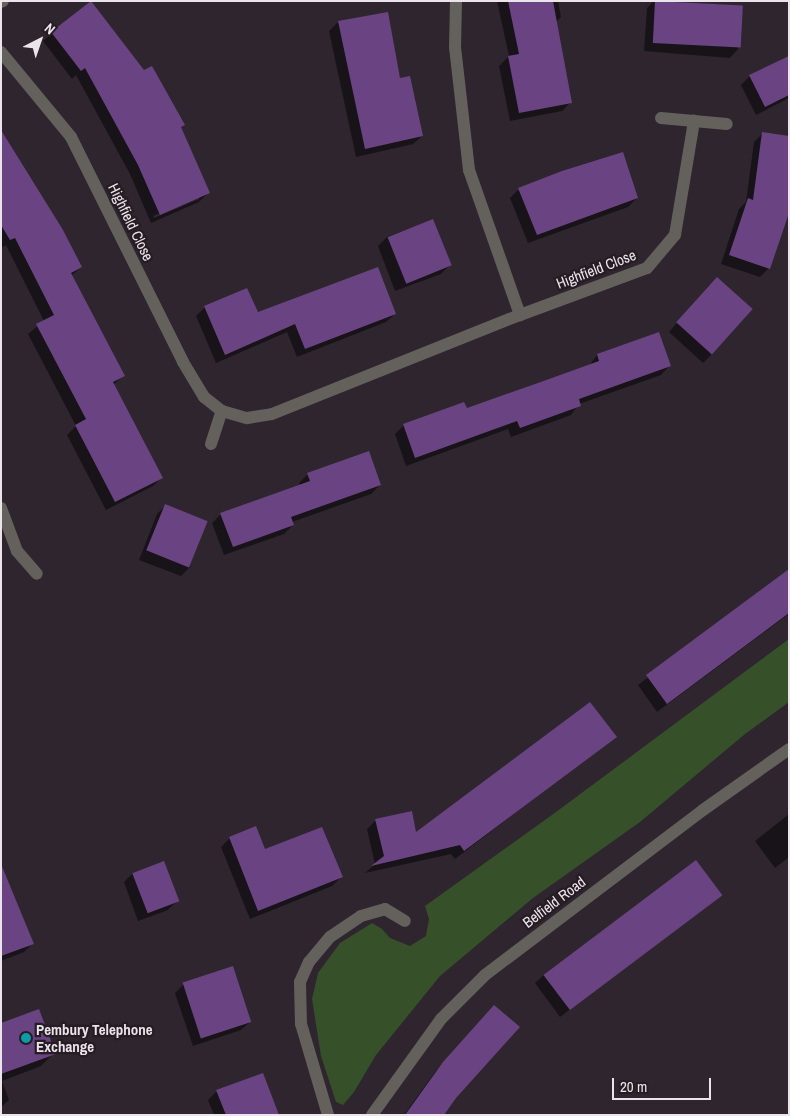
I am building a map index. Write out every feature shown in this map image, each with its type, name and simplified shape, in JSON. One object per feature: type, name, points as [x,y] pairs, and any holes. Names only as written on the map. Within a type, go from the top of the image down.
[{"type":"street","points":[[456,1],[456,48],[469,170],[520,315]]},
{"type":"street","name":"Highfield Close","points":[[1,52],[71,137],[183,362],[204,397],[222,411],[247,418],[272,414],[520,315],[646,268],[675,235],[694,121]]},
{"type":"street","points":[[661,118],[727,124]]},
{"type":"street","points":[[211,444],[222,411]]},
{"type":"street","points":[[1,508],[17,551],[37,574]]},
{"type":"street","name":"Belfield Road","points":[[372,1115],[441,1019],[485,975],[703,810],[789,749]]},
{"type":"street","points":[[328,1115],[301,1024],[300,982],[309,962],[330,938],[361,916],[385,909],[405,921]]},
{"type":"green space","points":[[789,639],[789,702],[745,734],[640,822],[533,898],[440,976],[376,1055],[354,1092],[343,1105],[336,1102],[321,1056],[312,999],[318,973],[340,943],[372,923],[382,929],[390,938],[410,946],[426,936],[429,919],[425,906],[556,812]]},
{"type":"building","points":[[91,1],[144,70],[152,66],[185,125],[181,127],[210,193],[160,215],[138,165],[85,68],[81,71],[51,32]]},
{"type":"building","points":[[508,1],[553,1],[572,103],[519,113],[508,56],[519,54]]},
{"type":"building","points":[[655,1],[743,6],[741,48],[653,43]]},
{"type":"building","points":[[388,12],[400,78],[410,76],[423,136],[365,149],[338,21]]},
{"type":"building","points":[[789,56],[789,95],[765,107],[749,75]]},
{"type":"building","points":[[1,130],[63,230],[82,267],[71,273],[125,376],[113,382],[163,478],[115,502],[75,425],[86,419],[36,324],[54,315],[15,238],[10,240],[1,225]]},
{"type":"building","points":[[762,132],[789,136],[789,213],[770,269],[729,255],[748,198],[753,200]]},
{"type":"building","points":[[623,152],[638,198],[537,235],[518,188],[562,171]]},
{"type":"building","points":[[433,219],[452,265],[406,284],[388,237]]},
{"type":"building","points":[[378,267],[396,314],[305,349],[295,324],[225,355],[204,306],[247,288],[258,312]]},
{"type":"building","points":[[717,277],[753,309],[712,354],[676,322]]},
{"type":"building","points":[[659,332],[671,366],[579,399],[581,406],[520,428],[517,421],[415,458],[403,424],[464,402],[467,408],[538,383],[599,361],[597,354]]},
{"type":"building","points":[[369,451],[381,485],[291,517],[294,525],[233,547],[220,513],[310,481],[307,473]]},
{"type":"building","points":[[165,504],[208,521],[189,568],[146,550]]},
{"type":"building","points":[[789,569],[789,613],[667,704],[646,675]]},
{"type":"building","points":[[590,702],[617,737],[464,851],[460,845],[371,866],[384,856],[375,819],[412,811],[416,832]]},
{"type":"building","points":[[256,826],[265,849],[322,827],[343,877],[258,911],[229,837]]},
{"type":"building","points":[[696,860],[722,895],[570,1010],[543,975]]},
{"type":"building","points":[[164,861],[179,901],[148,913],[132,873]]},
{"type":"building","points":[[1,864],[34,944],[1,956]]},
{"type":"building","points":[[233,966],[251,1022],[201,1038],[183,982]]},
{"type":"building","points":[[494,1005],[520,1027],[456,1098],[444,1115],[405,1115],[443,1062]]},
{"type":"building","name":"Pembury Telephone Exchange","points":[[39,1009],[56,1054],[1,1074],[1,1023]]},
{"type":"building","points":[[263,1073],[279,1115],[226,1115],[216,1090]]},
{"type":"place","name":"Pembury Telephone Exchange","points":[[26,1038]]}]
